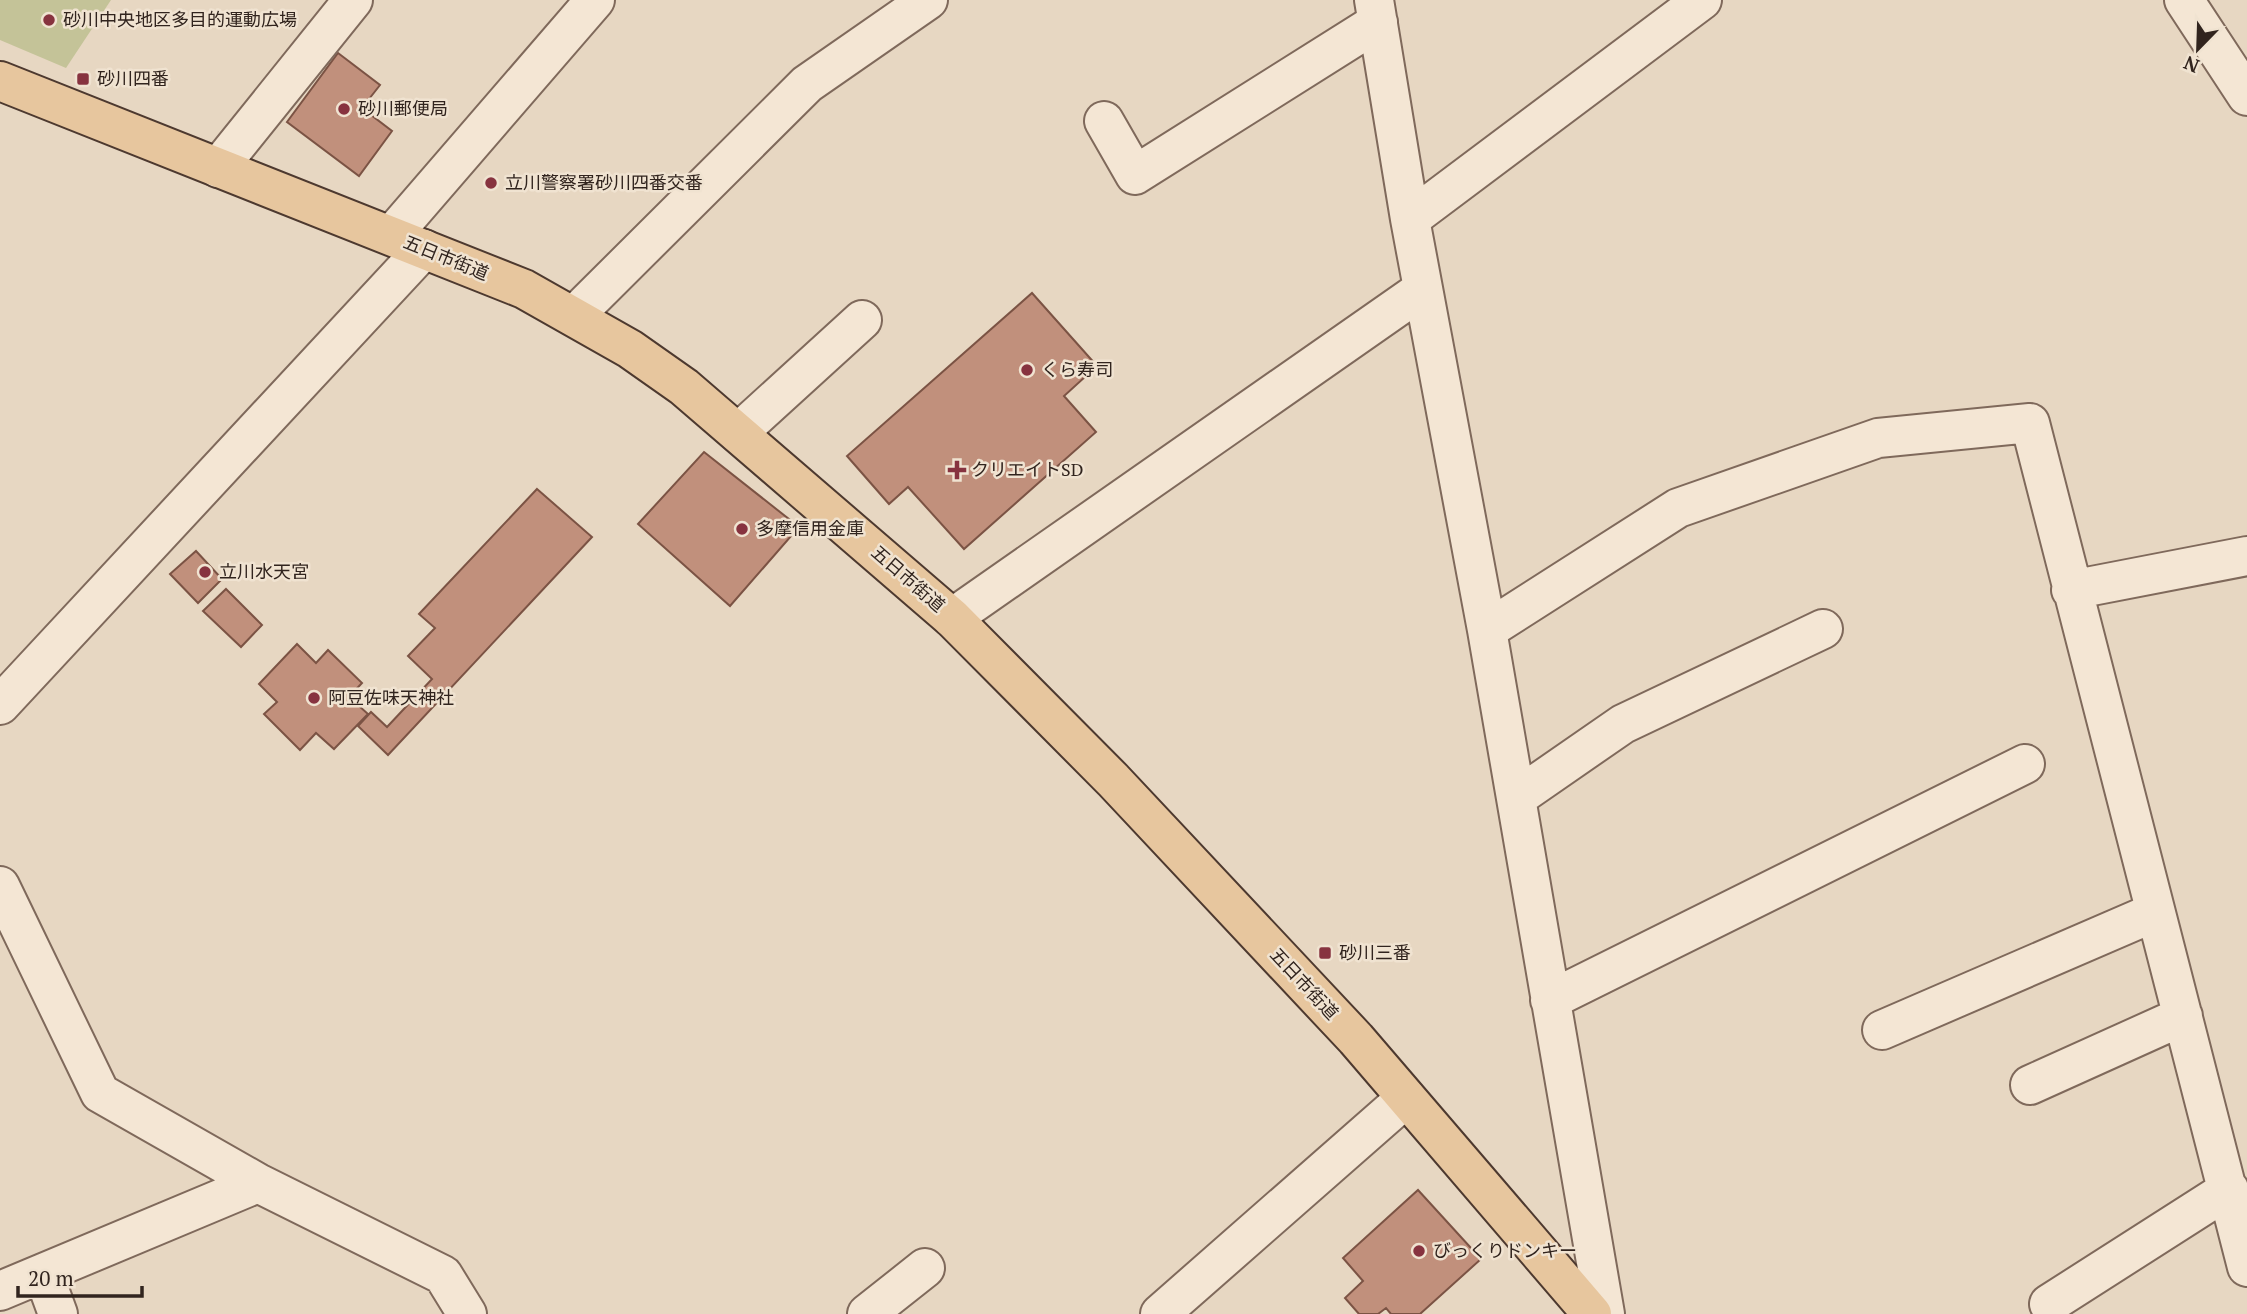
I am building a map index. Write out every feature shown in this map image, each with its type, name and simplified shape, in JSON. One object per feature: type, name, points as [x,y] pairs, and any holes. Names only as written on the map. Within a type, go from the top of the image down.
[{"type":"main road","name":"五日市街道","points":[[0,81],[524,289],[575,315],[684,387],[952,618],[1113,780],[1356,1039],[1592,1314]]},
{"type":"street","points":[[218,168],[352,0]]},
{"type":"street","points":[[0,705],[408,242],[595,0]]},
{"type":"street","points":[[575,315],[807,84],[928,0]]},
{"type":"street","points":[[1410,219],[1702,0]]},
{"type":"street","points":[[2184,0],[2247,96]]},
{"type":"street","points":[[1104,121],[1135,175],[1376,11],[1410,219],[1487,630],[1605,1314]]},
{"type":"street","points":[[952,618],[1423,289]]},
{"type":"street","points":[[738,433],[862,320]]},
{"type":"street","points":[[1487,630],[1678,508],[1878,439],[2030,423],[2247,1267]]},
{"type":"street","points":[[2071,590],[2247,556]]},
{"type":"street","points":[[1516,799],[1623,724],[1823,629]]},
{"type":"street","points":[[1550,1000],[2025,764]]},
{"type":"street","points":[[0,886],[100,1093],[258,1183],[443,1275],[467,1314]]},
{"type":"street","points":[[1882,1030],[2155,912]]},
{"type":"street","points":[[2030,1086],[2183,1016]]},
{"type":"street","points":[[1160,1314],[1406,1098]]},
{"type":"street","points":[[0,1291],[258,1183]]},
{"type":"street","points":[[2049,1304],[2229,1189]]},
{"type":"street","points":[[867,1314],[925,1268]]},
{"type":"street","points":[[43,1273],[58,1314]]},
{"type":"green space","name":"砂川中央地区多目的運動広場","points":[[0,0],[111,0],[66,68],[0,40]]},
{"type":"building","points":[[338,53],[380,85],[362,108],[392,131],[359,176],[287,122]]},
{"type":"building","points":[[1032,293],[1097,366],[1064,396],[1096,432],[964,549],[908,487],[889,504],[847,456]]},
{"type":"building","points":[[704,452],[799,527],[730,606],[638,524]]},
{"type":"building","points":[[537,489],[592,537],[388,755],[358,726],[371,712],[387,727],[432,679],[408,656],[435,628],[419,614]]},
{"type":"building","points":[[196,551],[222,579],[198,603],[170,574]]},
{"type":"building","points":[[226,589],[262,625],[241,647],[203,611]]},
{"type":"building","points":[[297,644],[316,663],[328,650],[362,683],[349,697],[368,714],[334,749],[316,733],[300,750],[264,714],[277,702],[259,684]]},
{"type":"building","points":[[1418,1190],[1481,1259],[1420,1314],[1391,1314],[1386,1308],[1378,1314],[1359,1314],[1345,1298],[1363,1281],[1343,1258]]},
{"type":"place","name":"砂川中央地区多目的運動広場","points":[[49,20]]},
{"type":"place","name":"砂川四番","points":[[83,79]]},
{"type":"place","name":"砂川郵便局","points":[[344,109]]},
{"type":"place","name":"立川警察署砂川四番交番","points":[[491,183]]},
{"type":"place","name":"くら寿司","points":[[1027,370]]},
{"type":"place","name":"クリエイトSD","points":[[957,470]]},
{"type":"place","name":"多摩信用金庫","points":[[742,529]]},
{"type":"place","name":"立川水天宮","points":[[205,572]]},
{"type":"place","name":"阿豆佐味天神社","points":[[314,698]]},
{"type":"place","name":"砂川三番","points":[[1325,953]]},
{"type":"place","name":"びっくりドンキー","points":[[1419,1251]]}]
